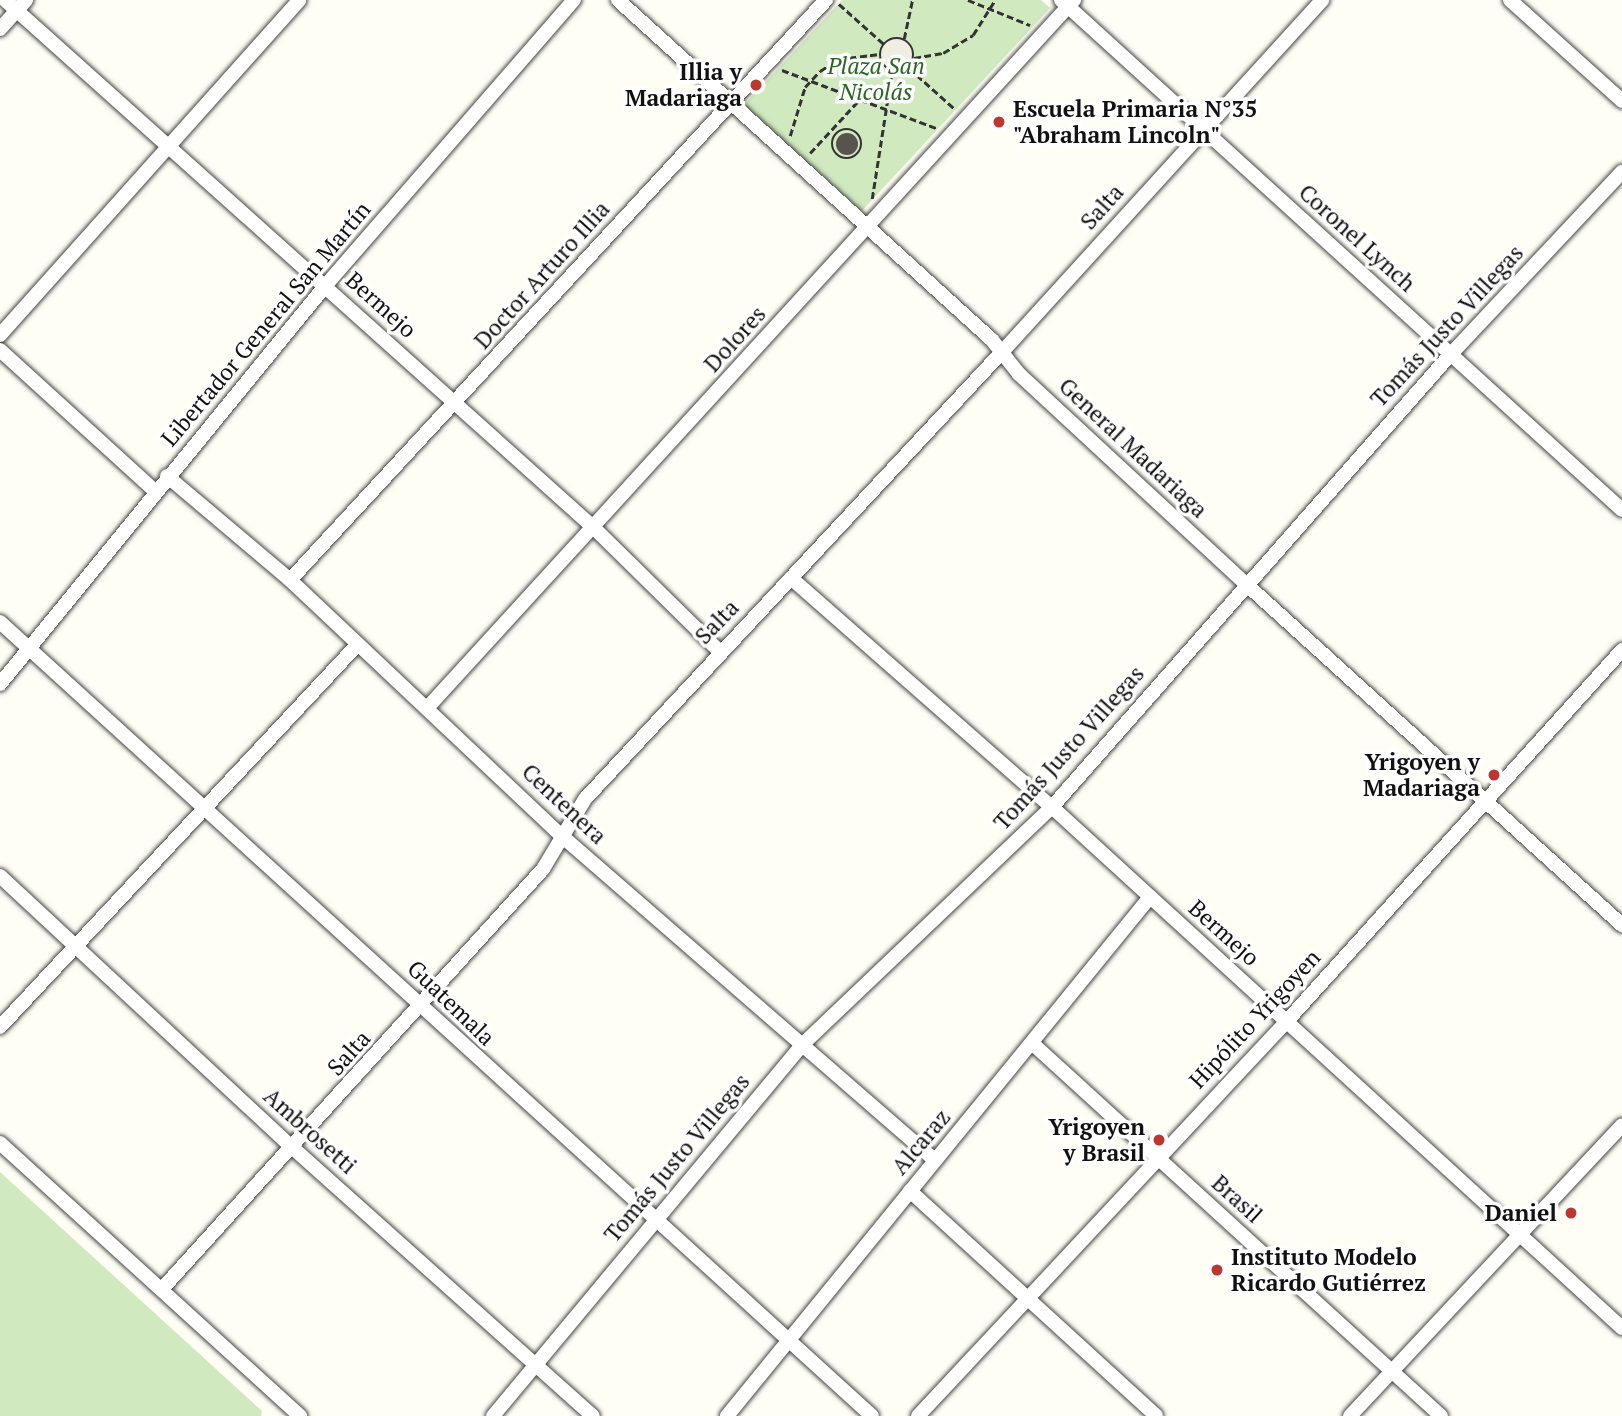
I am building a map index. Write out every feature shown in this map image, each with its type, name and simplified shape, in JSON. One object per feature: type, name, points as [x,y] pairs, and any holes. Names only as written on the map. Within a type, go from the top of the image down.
[{"type":"street","name":"Bermejo","points":[[5,0],[21,5],[170,149],[326,285],[594,528],[720,652]]},
{"type":"street","points":[[0,335],[170,149],[299,0]]},
{"type":"street","name":"Libertador General San Martín","points":[[0,684],[167,476],[326,285],[574,0]]},
{"type":"street","name":"General Madariaga","points":[[618,0],[1002,352],[1019,374],[1246,584],[1622,925]]},
{"type":"street","name":"Doctor Arturo Illia","points":[[290,580],[826,0]]},
{"type":"street","name":"Salta","points":[[162,1289],[423,1006],[543,869],[585,799],[1002,352],[1322,0]]},
{"type":"street","points":[[1510,0],[1622,101]]},
{"type":"street","name":"Coronel Lynch","points":[[1068,2],[1203,129],[1622,510]]},
{"type":"street","name":"Dolores","points":[[428,707],[868,228],[1046,31],[1068,2]]},
{"type":"street","points":[[0,29],[21,5]]},
{"type":"street","name":"Tomás Justo Villegas","points":[[493,1416],[803,1044],[1052,807],[1451,354],[1622,172]]},
{"type":"street","points":[[0,350],[155,491]]},
{"type":"street","name":"Centenera","points":[[167,476],[290,580],[564,836],[935,1160]]},
{"type":"street","name":"Bermejo","points":[[791,578],[1052,807],[1622,1328]]},
{"type":"street","name":"Guatemala","points":[[0,622],[423,1006],[450,1036],[872,1416]]},
{"type":"street","points":[[0,1027],[358,644]]},
{"type":"street","name":"Hipólito Yrigoyen","points":[[918,1416],[1156,1157],[1287,1021],[1622,650]]},
{"type":"street","name":"Ambrosetti","points":[[0,876],[293,1148],[593,1416]]},
{"type":"street","name":"Alcaraz","points":[[727,1416],[1033,1044],[1150,897]]},
{"type":"street","name":"Brasil","points":[[1033,1044],[1441,1416]]},
{"type":"street","points":[[1350,1416],[1622,1125]]},
{"type":"street","points":[[0,1143],[300,1416]]},
{"type":"street","points":[[910,1191],[1156,1416]]},
{"type":"path","points":[[835,0],[884,44]]},
{"type":"path","points":[[904,39],[912,0]]},
{"type":"path","points":[[968,0],[1046,31]]},
{"type":"path","points":[[915,58],[960,45],[974,35],[995,0]]},
{"type":"path","points":[[884,44],[904,39]]},
{"type":"path","points":[[892,71],[909,68],[915,58],[913,46],[904,39]]},
{"type":"path","points":[[880,54],[884,44]]},
{"type":"path","points":[[872,201],[892,71],[880,54]]},
{"type":"path","points":[[792,161],[797,107],[811,81],[839,59],[880,54]]},
{"type":"path","points":[[767,64],[953,134]]},
{"type":"path","points":[[909,68],[966,119]]},
{"type":"path","points":[[792,161],[831,130],[860,99]]},
{"type":"path","points":[[847,129],[856,132],[862,140],[859,153],[850,158],[836,155],[832,145],[836,134],[847,129]]},
{"type":"path","points":[[831,130],[836,134]]},
{"type":"green space","name":"Plaza San Nicolás","points":[[842,0],[1041,0],[1050,8],[860,213],[743,106]]},
{"type":"green space","points":[[0,1172],[262,1411],[261,1416],[0,1416]]},
{"type":"shaded area","points":[[897,38],[909,43],[914,55],[909,67],[897,72],[885,67],[880,55],[885,43]]},
{"type":"building","points":[[847,133],[855,136],[858,144],[855,152],[847,155],[839,152],[836,144],[839,136]]},
{"type":"place","name":"Illia y Madariaga","points":[[756,85]]},
{"type":"place","name":"Escuela Primaria N°35 \"Abraham Lincoln\"","points":[[999,122]]},
{"type":"place","name":"Yrigoyen y Madariaga","points":[[1494,775]]},
{"type":"place","name":"Yrigoyen y Brasil","points":[[1159,1140]]},
{"type":"place","name":"Daniel","points":[[1571,1213]]},
{"type":"place","name":"Instituto Modelo Ricardo Gutiérrez","points":[[1217,1270]]}]
